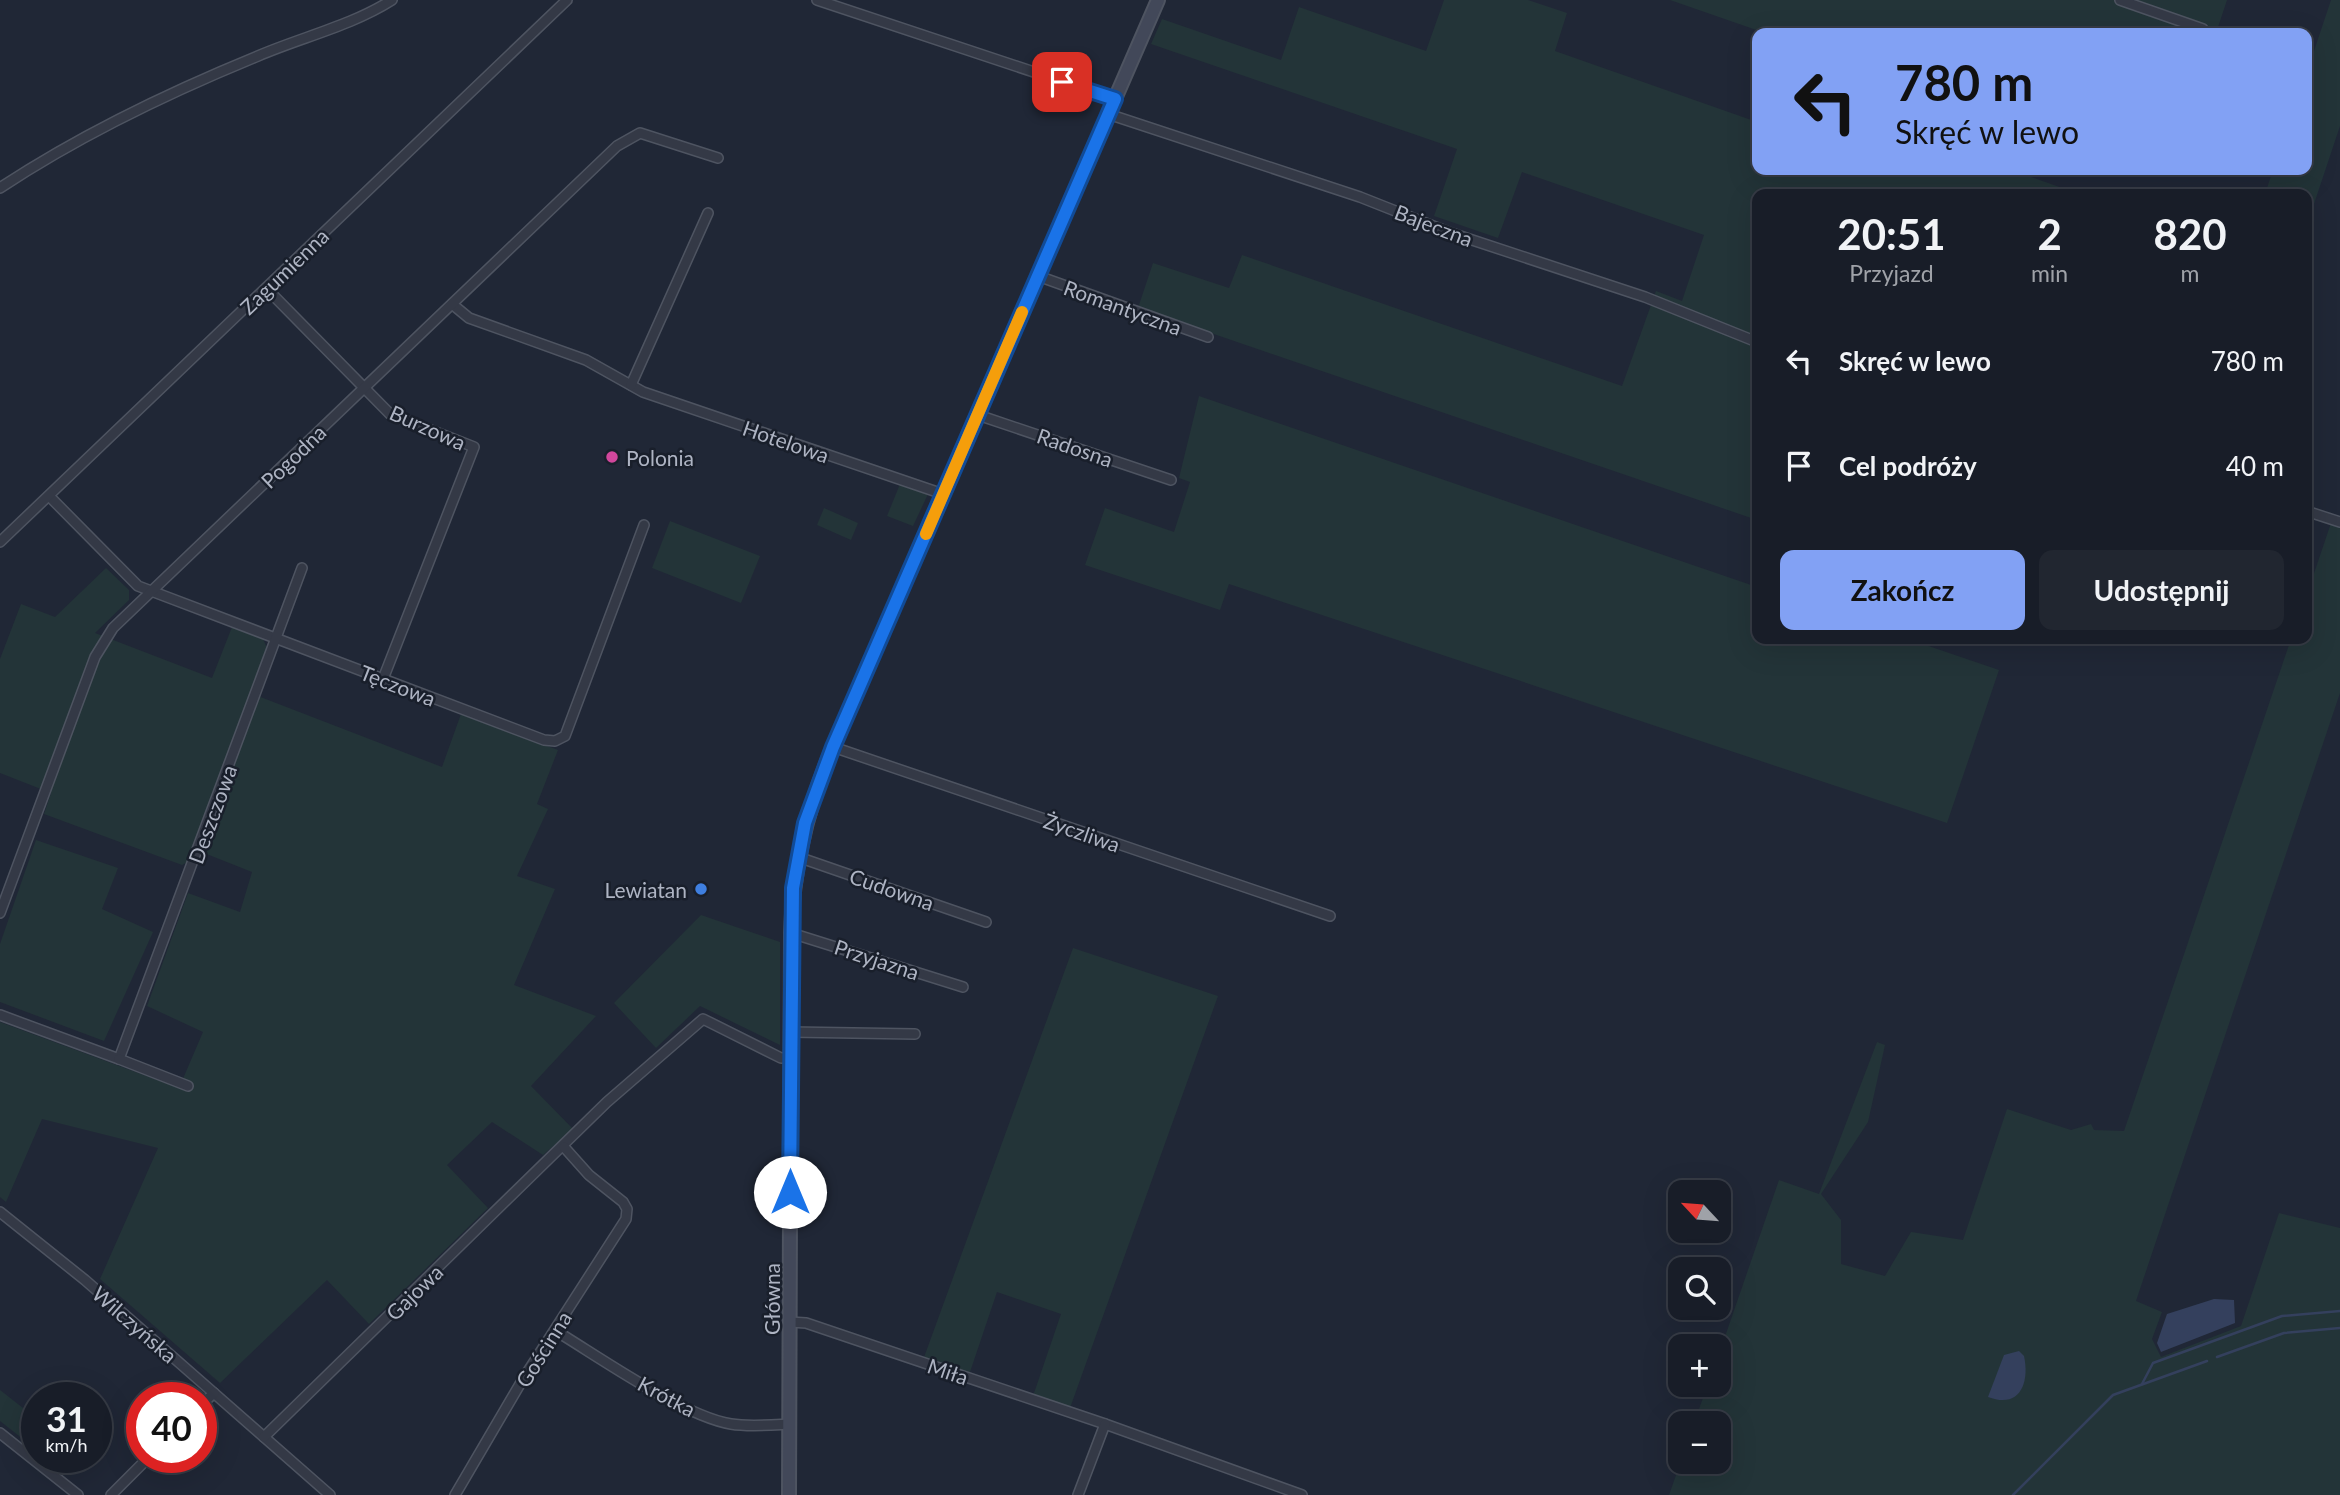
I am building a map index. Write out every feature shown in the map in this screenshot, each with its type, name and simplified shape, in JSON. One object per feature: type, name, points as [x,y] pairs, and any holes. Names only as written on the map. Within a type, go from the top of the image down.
[{"type":"street","points":[[0,188],[117,122],[201,80],[354,19],[392,0]]},
{"type":"street","name":"Zagumienna","points":[[0,542],[567,0]]},
{"type":"street","points":[[817,0],[1115,99]]},
{"type":"street","name":"Główna","points":[[789,1495],[791,933],[798,857],[811,804],[833,747],[1158,0]]},
{"type":"street","points":[[2120,0],[2200,28]]},
{"type":"street","name":"Bajeczna","points":[[1108,114],[1360,197],[1451,233],[1645,297],[1752,339]]},
{"type":"street","name":"Pogodna","points":[[0,913],[94,657],[113,628],[630,136],[640,133],[650,135],[718,158]]},
{"type":"street","points":[[631,385],[708,213]]},
{"type":"street","name":"Romantyczna","points":[[1038,276],[1208,337]]},
{"type":"street","name":"Burzowa","points":[[266,288],[390,414],[474,447],[383,679]]},
{"type":"street","name":"Hotelowa","points":[[452,304],[469,318],[586,360],[643,392],[943,494]]},
{"type":"street","name":"Radosna","points":[[978,415],[1171,480]]},
{"type":"street","name":"Tęczowa","points":[[50,497],[130,579],[150,591],[544,740],[555,741],[565,736],[645,524]]},
{"type":"street","points":[[2312,513],[2340,522]]},
{"type":"street","name":"Deszczowa","points":[[119,1059],[302,568]]},
{"type":"street","name":"Życzliwa","points":[[833,747],[1330,916]]},
{"type":"street","name":"Cudowna","points":[[798,857],[986,922]]},
{"type":"street","name":"Przyjazna","points":[[791,933],[963,987]]},
{"type":"street","points":[[0,1015],[188,1086]]},
{"type":"street","name":"Gajowa","points":[[264,1437],[564,1147],[607,1102],[703,1019],[781,1058],[791,1058]]},
{"type":"street","points":[[791,1032],[915,1034]]},
{"type":"street","name":"Gościnna","points":[[455,1495],[523,1379],[626,1219],[627,1209],[623,1202],[589,1175],[564,1147]]},
{"type":"street","name":"Wilczyńska","points":[[0,1212],[85,1280],[202,1382]]},
{"type":"street","name":"Miła","points":[[790,1321],[806,1323],[1105,1424],[1302,1495]]},
{"type":"street","name":"Krótka","points":[[556,1331],[646,1385],[713,1420],[732,1424],[789,1424]]},
{"type":"street","name":"Wilczyńska","points":[[217,1395],[330,1495]]},
{"type":"street","points":[[1078,1495],[1105,1424]]},
{"type":"street","points":[[0,1433],[78,1495]]},
{"type":"street","points":[[111,1495],[133,1473]]},
{"type":"shaded area","points":[[1444,0],[1528,0],[1567,13],[1555,51],[1752,120],[1752,175],[2026,175],[2065,189],[1752,189],[1752,518],[1138,308],[1153,263],[1229,288],[1242,255],[1622,386],[1656,291],[1682,301],[1704,235],[1522,172],[1498,238],[1434,216],[1457,149],[1151,44],[1162,19],[1281,60],[1299,7],[1426,51]]},
{"type":"shaded area","points":[[1670,0],[2227,0],[2218,28],[1752,28]]},
{"type":"shaded area","points":[[2331,0],[2340,0],[2340,126],[2312,210],[2312,189],[2267,189],[2271,175],[2312,175],[2312,57]]},
{"type":"shaded area","points":[[1199,396],[1752,585],[1752,644],[1923,644],[1999,670],[1947,823],[1229,584],[1220,610],[1085,565],[1105,508],[1174,532],[1190,482],[1179,478]]},
{"type":"shaded area","points":[[900,484],[928,494],[913,526],[887,516]]},
{"type":"shaded area","points":[[824,508],[858,523],[851,540],[817,525]]},
{"type":"shaded area","points":[[670,521],[760,556],[741,603],[652,568]]},
{"type":"shaded area","points":[[2331,523],[2340,526],[2340,693],[2136,1301],[2162,1312],[2152,1339],[2161,1357],[2241,1326],[2279,1213],[2340,1228],[2340,1495],[1669,1495],[1676,1474],[1731,1474],[1731,1411],[1698,1411],[1703,1397],[1731,1397],[1731,1334],[1726,1334],[1779,1180],[1819,1194],[1877,1042],[1885,1045],[1868,1122],[1821,1194],[1841,1220],[1841,1264],[1885,1276],[1911,1232],[1963,1240],[2007,1109],[2071,1130],[2091,1124],[2094,1130],[2124,1131],[2289,644],[2312,644],[2312,579]]},
{"type":"shaded area","points":[[106,568],[129,590],[129,600],[95,633],[212,678],[232,627],[263,639],[267,648],[250,693],[442,767],[461,714],[558,750],[537,804],[548,809],[517,876],[555,889],[514,985],[596,1016],[531,1086],[573,1129],[543,1155],[492,1122],[447,1165],[488,1208],[369,1324],[327,1280],[220,1383],[100,1279],[158,1148],[42,1119],[6,1202],[0,1197],[0,1022],[179,1088],[203,1032],[147,1006],[188,893],[240,912],[252,872],[204,853],[182,865],[44,814],[51,793],[0,773],[0,659],[21,604],[55,617]]},
{"type":"shaded area","points":[[36,840],[118,868],[102,909],[153,932],[104,1041],[0,1002],[0,944]]},
{"type":"shaded area","points":[[701,915],[780,942],[780,1045],[700,1006],[656,1048],[614,1003]]},
{"type":"shaded area","points":[[1073,948],[1218,996],[1070,1408],[1033,1396],[1061,1314],[997,1292],[969,1375],[923,1360]]},
{"type":"shaded area","points":[[0,1390],[21,1406],[21,1437],[0,1421]]},
{"type":"water","points":[[2214,1299],[2234,1300],[2235,1323],[2161,1352],[2157,1343],[2167,1314]]},
{"type":"water","points":[[2019,1351],[2024,1356],[2025,1366],[2020,1392],[2008,1400],[1988,1397],[2004,1355]]},
{"type":"waterway","points":[[2142,1384],[2153,1363],[2282,1316],[2340,1311]]},
{"type":"waterway","points":[[2217,1357],[2284,1333],[2340,1328]]},
{"type":"waterway","points":[[2013,1495],[2113,1395],[2207,1361]]},
{"type":"slow traffic","points":[[926,534],[1022,312]]},
{"type":"place","name":"Polonia","points":[[612,457]]},
{"type":"place","name":"Lewiatan","points":[[701,889]]},
{"type":"route","points":[[790,1192],[793,888],[805,823],[821,775],[1115,99],[1062,82]]}]
